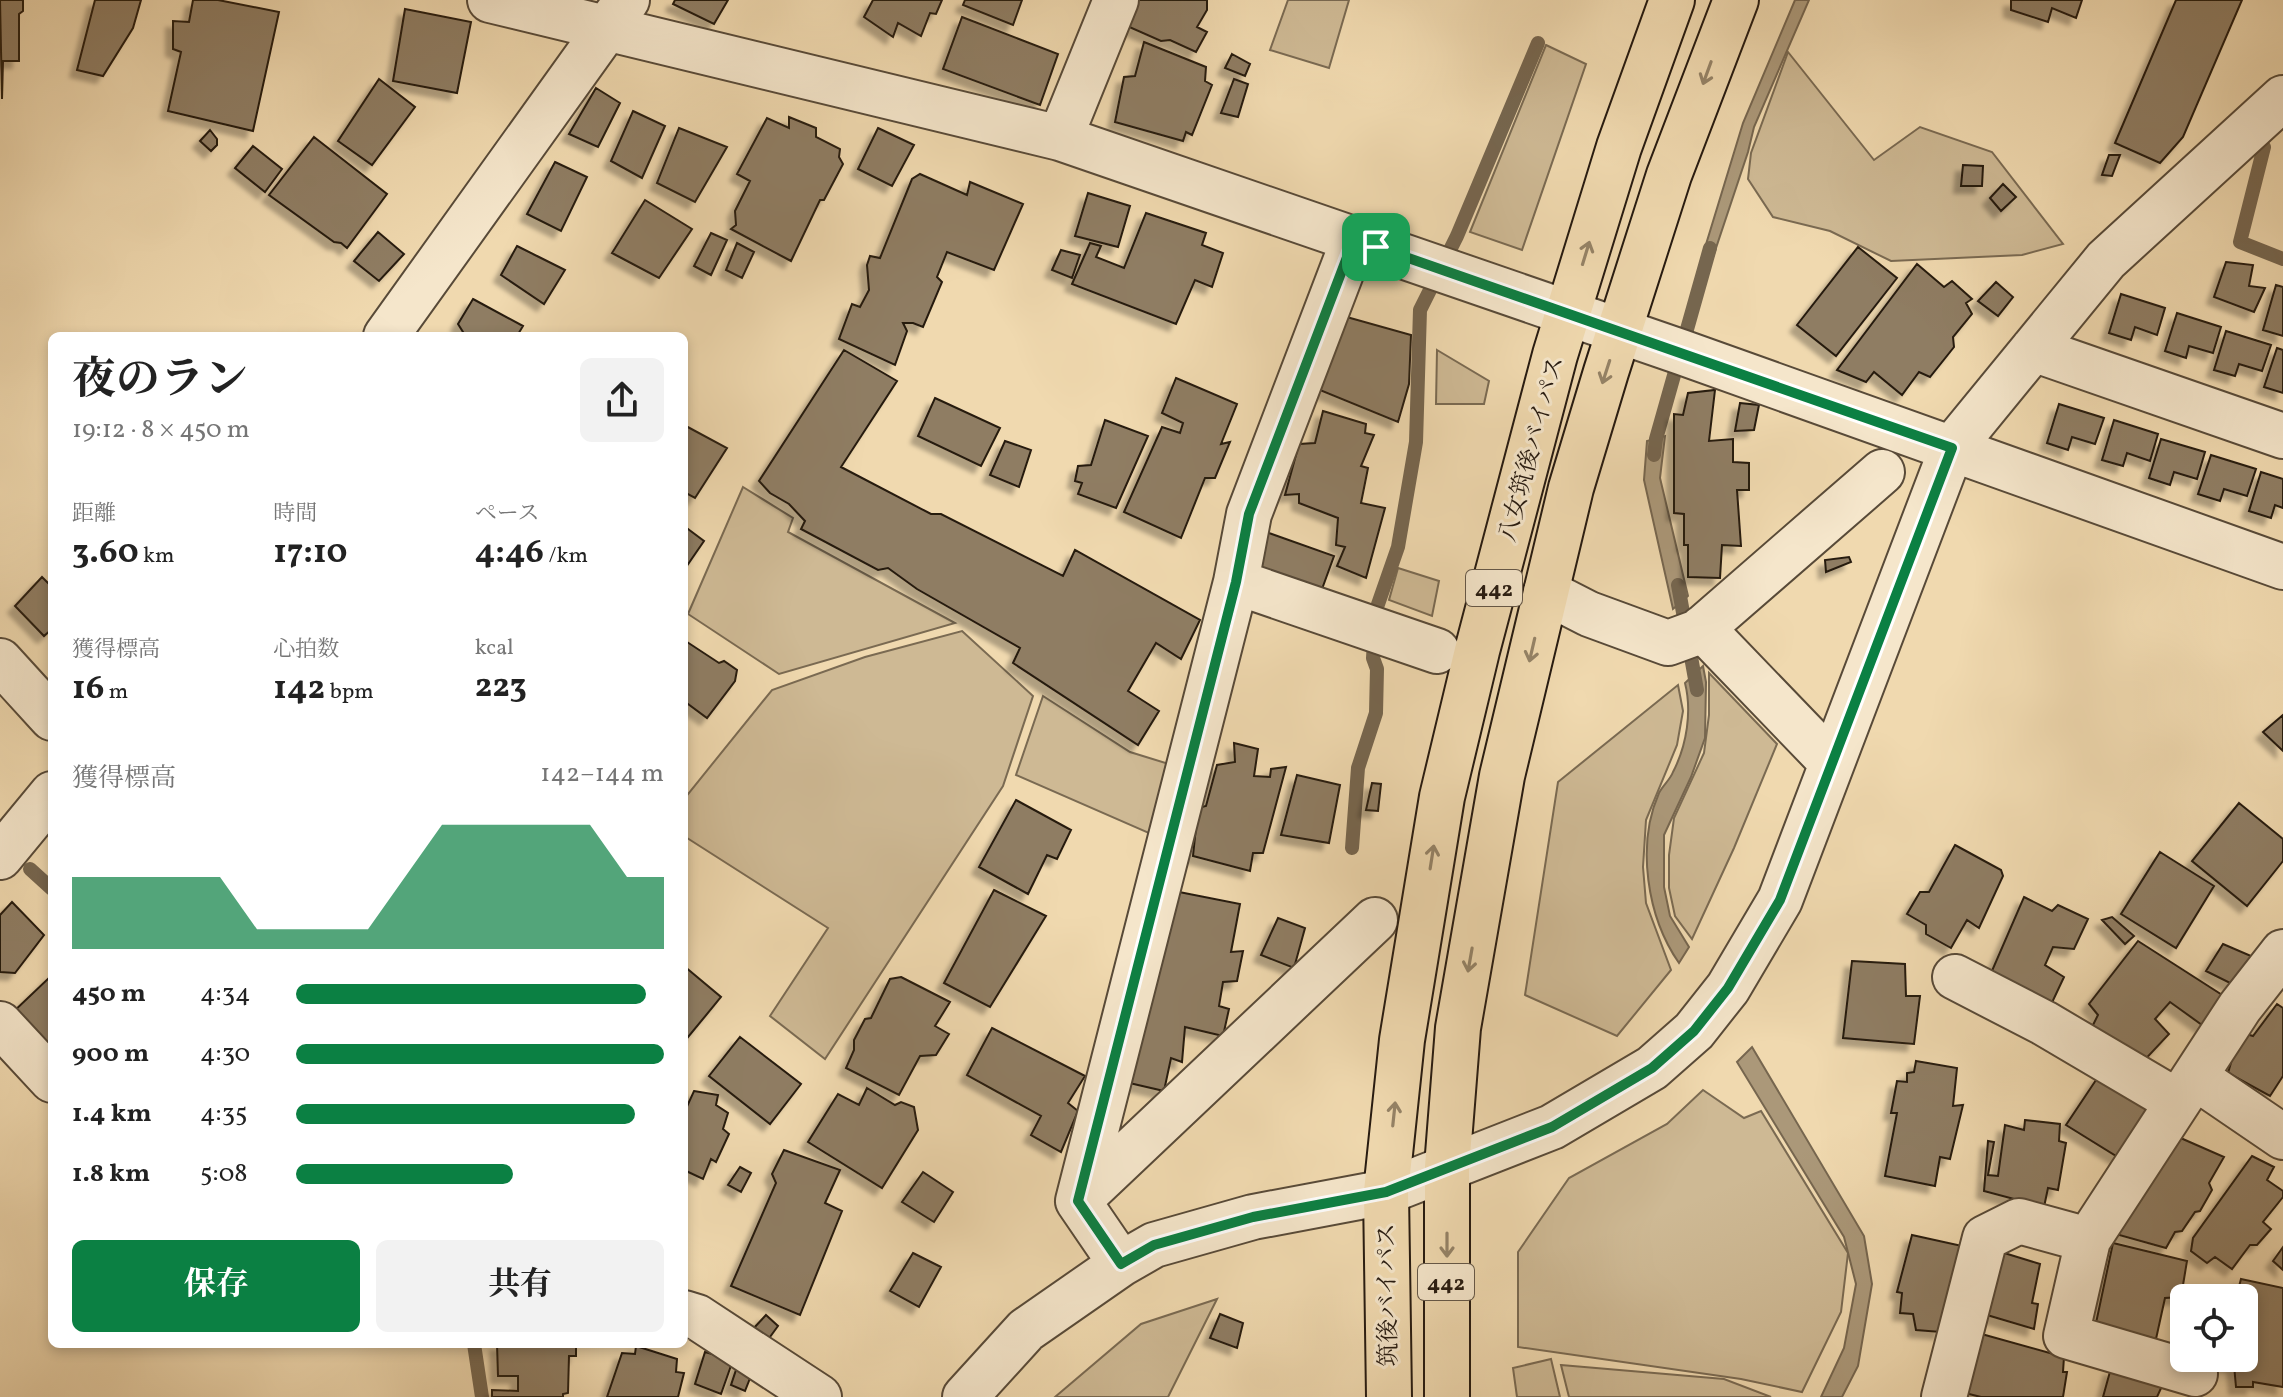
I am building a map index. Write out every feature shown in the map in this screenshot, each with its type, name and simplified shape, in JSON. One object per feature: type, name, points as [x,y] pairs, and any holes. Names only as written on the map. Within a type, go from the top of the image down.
[{"type":"highway","name":"八女筑後バイパス","points":[[1386,1192],[1402,1040],[1442,797],[1477,651],[1555,355],[1619,147],[1672,0]]},
{"type":"highway","name":"八女筑後バイパス","points":[[1447,1167],[1458,1028],[1502,776],[1571,488],[1669,175],[1736,0]]},
{"type":"highway","name":"442","points":[[1447,1167],[1447,1397]]},
{"type":"highway","name":"筑後バイパス","points":[[1386,1192],[1389,1397]]},
{"type":"street","points":[[490,0],[617,14],[1060,138],[1570,314],[2283,567]]},
{"type":"street","points":[[1060,138],[1116,0]]},
{"type":"street","points":[[389,332],[617,14]]},
{"type":"street","points":[[965,1397],[1026,1330],[1121,1264],[1154,1245],[1253,1217],[1386,1192],[1552,1127],[1652,1068],[1694,1031],[1728,988],[1780,900],[1952,448],[2106,260],[2283,98]]},
{"type":"street","points":[[1121,1264],[1078,1201],[1236,582],[1249,514],[1354,239]]},
{"type":"street","points":[[2033,349],[2283,436]]},
{"type":"street","points":[[1546,592],[1589,614],[1668,643],[1702,628],[1882,472]]},
{"type":"street","points":[[1236,582],[1437,651]]},
{"type":"street","points":[[1702,628],[1832,763]]},
{"type":"street","points":[[0,661],[48,714]]},
{"type":"street","points":[[0,857],[48,799]]},
{"type":"street","points":[[1078,1201],[1375,920]]},
{"type":"street","points":[[2195,1374],[2066,1336],[2088,1240],[2240,1007],[2283,952]]},
{"type":"street","points":[[1955,977],[2283,1137]]},
{"type":"street","points":[[0,1024],[48,1076]]},
{"type":"street","points":[[1944,1397],[1985,1238],[2019,1221],[2088,1240]]},
{"type":"street","points":[[688,1314],[697,1317],[819,1397]]},
{"type":"shaded area","points":[[1288,0],[1349,0],[1329,68],[1270,50]]},
{"type":"shaded area","points":[[1795,0],[1809,0],[1754,127],[1710,266],[1700,264],[1743,123]]},
{"type":"shaded area","points":[[1546,45],[1586,64],[1522,250],[1470,232]]},
{"type":"shaded area","points":[[1788,52],[1874,160],[1920,127],[1992,152],[2063,244],[2022,255],[1891,261],[1830,231],[1773,217],[1748,179],[1751,153]]},
{"type":"shaded area","points":[[1437,350],[1489,381],[1484,404],[1436,404]]},
{"type":"shaded area","points":[[1665,436],[1660,478],[1688,596],[1673,609],[1644,480],[1647,441]]},
{"type":"shaded area","points":[[743,487],[793,518],[788,532],[955,623],[779,674],[688,614]]},
{"type":"shaded area","points":[[1398,568],[1439,581],[1432,616],[1389,600]]},
{"type":"shaded area","points":[[962,631],[1033,696],[1003,786],[825,1059],[770,1016],[828,928],[688,839],[688,794],[772,690],[865,657]]},
{"type":"shaded area","points":[[1703,666],[1706,682],[1705,738],[1664,835],[1664,887],[1670,916],[1689,947],[1679,963],[1668,945],[1653,903],[1648,880],[1648,835],[1659,793],[1672,775],[1685,739],[1688,705],[1685,683]]},
{"type":"shaded area","points":[[1709,673],[1777,744],[1692,939],[1675,916],[1669,888],[1669,855],[1674,818],[1704,753],[1709,715]]},
{"type":"shaded area","points":[[1678,685],[1683,711],[1677,745],[1646,820],[1643,867],[1646,903],[1671,970],[1617,1036],[1525,995],[1558,782]]},
{"type":"shaded area","points":[[1043,696],[1130,752],[1172,765],[1151,834],[1016,775]]},
{"type":"shaded area","points":[[1752,1047],[1864,1236],[1872,1284],[1858,1366],[1842,1397],[1821,1397],[1844,1348],[1856,1284],[1844,1237],[1737,1062]]},
{"type":"shaded area","points":[[1703,1090],[1744,1118],[1761,1111],[1848,1253],[1841,1312],[1802,1392],[1741,1379],[1518,1347],[1518,1252],[1569,1178],[1667,1124]]},
{"type":"shaded area","points":[[1217,1299],[1168,1397],[1055,1397],[1141,1324]]},
{"type":"shaded area","points":[[1551,1359],[1560,1397],[1517,1397],[1513,1368]]},
{"type":"shaded area","points":[[1561,1365],[1724,1379],[1771,1397],[1569,1397]]},
{"type":"building","points":[[0,0],[23,0],[23,11],[19,14],[19,61],[3,61],[2,99]]},
{"type":"building","points":[[95,0],[141,0],[133,28],[103,76],[77,70]]},
{"type":"building","points":[[193,0],[218,0],[279,12],[253,131],[168,111],[181,52],[173,49],[173,21],[189,22]]},
{"type":"building","points":[[675,0],[728,0],[714,24],[673,4]]},
{"type":"building","points":[[873,0],[942,0],[936,14],[930,13],[921,36],[898,23],[893,37],[864,17]]},
{"type":"building","points":[[965,0],[1022,0],[1013,25],[963,5]]},
{"type":"building","points":[[1128,0],[1207,0],[1207,10],[1197,27],[1207,32],[1196,52],[1118,22]]},
{"type":"building","points":[[2011,0],[2082,0],[2076,18],[2052,8],[2048,22],[2011,10]]},
{"type":"building","points":[[2176,0],[2242,0],[2183,137],[2160,163],[2115,143]]},
{"type":"building","points":[[405,9],[471,22],[457,93],[393,81]]},
{"type":"building","points":[[962,17],[1058,54],[1040,105],[943,69]]},
{"type":"building","points":[[1144,42],[1206,67],[1205,81],[1212,85],[1192,135],[1186,132],[1183,141],[1115,122],[1124,77],[1135,76]]},
{"type":"building","points":[[1232,54],[1250,64],[1245,76],[1225,68]]},
{"type":"building","points":[[379,79],[415,107],[372,165],[338,141]]},
{"type":"building","points":[[1234,79],[1248,84],[1238,117],[1221,113]]},
{"type":"building","points":[[596,88],[620,103],[598,147],[569,134]]},
{"type":"building","points":[[633,111],[665,126],[642,178],[611,161]]},
{"type":"building","points":[[789,117],[816,128],[816,137],[840,149],[839,157],[843,164],[824,200],[820,200],[791,261],[731,229],[736,225],[735,211],[750,181],[737,174],[767,118],[789,128]]},
{"type":"building","points":[[679,128],[727,147],[695,202],[657,183]]},
{"type":"building","points":[[878,128],[914,145],[892,186],[858,169]]},
{"type":"building","points":[[210,130],[217,139],[217,145],[211,151],[200,141]]},
{"type":"building","points":[[314,137],[387,194],[347,248],[269,195]]},
{"type":"building","points":[[253,146],[282,169],[265,192],[235,168]]},
{"type":"building","points":[[2109,155],[2120,155],[2112,176],[2102,175]]},
{"type":"building","points":[[555,162],[587,177],[561,231],[527,214]]},
{"type":"building","points":[[1963,165],[1983,166],[1982,186],[1961,186]]},
{"type":"building","points":[[920,174],[967,195],[970,182],[1023,204],[994,270],[947,252],[937,277],[942,282],[923,327],[903,323],[907,331],[895,365],[839,339],[852,304],[860,307],[869,290],[867,265],[870,256],[880,258],[912,179]]},
{"type":"building","points":[[2003,184],[2016,197],[2001,211],[1990,198]]},
{"type":"building","points":[[1088,193],[1130,206],[1118,247],[1075,236]]},
{"type":"building","points":[[645,200],[692,229],[659,278],[612,253]]},
{"type":"building","points":[[1146,213],[1206,233],[1202,245],[1223,253],[1212,287],[1195,280],[1176,324],[1072,284],[1090,243],[1101,246],[1096,257],[1124,268]]},
{"type":"building","points":[[378,232],[404,254],[379,281],[354,261]]},
{"type":"building","points":[[711,233],[727,240],[711,275],[694,266]]},
{"type":"building","points":[[737,243],[754,252],[742,278],[726,270]]},
{"type":"building","points":[[517,246],[565,270],[544,304],[501,275]]},
{"type":"building","points":[[1858,247],[1897,278],[1836,356],[1797,325]]},
{"type":"building","points":[[1061,250],[1080,255],[1072,278],[1052,270]]},
{"type":"building","points":[[2226,262],[2253,265],[2249,286],[2265,288],[2254,312],[2214,297]]},
{"type":"building","points":[[1917,264],[1944,287],[1952,281],[1972,299],[1966,303],[1972,314],[1953,337],[1954,347],[1930,377],[1919,372],[1902,395],[1874,372],[1866,382],[1837,370]]},
{"type":"building","points":[[1996,282],[2013,297],[1998,316],[1978,301]]},
{"type":"building","points":[[2276,285],[2283,287],[2283,336],[2263,330]]},
{"type":"building","points":[[2121,294],[2165,308],[2157,335],[2135,327],[2131,340],[2109,333]]},
{"type":"building","points":[[473,299],[523,326],[519,332],[463,332],[458,324]]},
{"type":"building","points":[[2177,313],[2221,327],[2213,353],[2189,346],[2186,358],[2165,351]]},
{"type":"building","points":[[1336,314],[1411,335],[1409,384],[1398,422],[1310,386]]},
{"type":"building","points":[[2226,331],[2271,345],[2262,371],[2239,364],[2235,376],[2214,370]]},
{"type":"building","points":[[2277,348],[2283,350],[2283,393],[2264,387]]},
{"type":"building","points":[[844,350],[897,381],[841,467],[931,514],[941,514],[1063,576],[1075,550],[1200,620],[1181,659],[1156,643],[1128,691],[1159,711],[1138,745],[1013,663],[1020,648],[917,589],[888,568],[878,570],[801,529],[805,521],[759,481]]},
{"type":"building","points":[[1176,378],[1237,404],[1221,444],[1230,442],[1215,478],[1205,478],[1181,538],[1124,512],[1162,427],[1180,433],[1183,423],[1162,413]]},
{"type":"building","points":[[1715,390],[1709,441],[1733,439],[1733,462],[1749,463],[1749,490],[1737,490],[1741,546],[1722,545],[1720,578],[1688,577],[1684,514],[1674,513],[1674,414],[1683,415],[1688,393]]},
{"type":"building","points":[[935,398],[1000,428],[981,466],[918,436]]},
{"type":"building","points":[[1740,403],[1759,405],[1754,430],[1735,431]]},
{"type":"building","points":[[2059,404],[2104,418],[2095,444],[2072,437],[2068,450],[2047,443]]},
{"type":"building","points":[[1323,411],[1366,424],[1365,433],[1374,435],[1361,466],[1368,468],[1361,503],[1385,508],[1366,578],[1337,566],[1345,547],[1336,545],[1338,518],[1299,503],[1299,494],[1285,495],[1299,444],[1315,443]]},
{"type":"building","points":[[1105,420],[1148,436],[1116,508],[1078,494],[1082,483],[1075,481],[1078,466],[1091,465]]},
{"type":"building","points":[[2114,420],[2158,434],[2150,461],[2127,453],[2123,466],[2102,460]]},
{"type":"building","points":[[688,427],[727,448],[695,498],[688,494]]},
{"type":"building","points":[[2161,439],[2205,452],[2197,479],[2174,472],[2170,485],[2149,478]]},
{"type":"building","points":[[1005,441],[1031,450],[1019,487],[990,475]]},
{"type":"building","points":[[2211,455],[2256,469],[2247,496],[2224,489],[2220,501],[2198,494]]},
{"type":"building","points":[[2261,472],[2283,479],[2283,508],[2275,505],[2271,518],[2249,511]]},
{"type":"building","points":[[688,529],[704,541],[688,564]]},
{"type":"building","points":[[1266,532],[1334,556],[1322,589],[1253,564]]},
{"type":"building","points":[[1849,557],[1851,562],[1826,572],[1825,560]]},
{"type":"building","points":[[42,577],[48,583],[48,632],[44,636],[15,606]]},
{"type":"building","points":[[688,643],[719,663],[724,661],[737,670],[735,681],[707,718],[688,704]]},
{"type":"building","points":[[2283,715],[2283,751],[2263,732]]},
{"type":"building","points":[[1234,743],[1258,749],[1254,776],[1270,777],[1271,769],[1286,767],[1263,853],[1253,853],[1250,871],[1193,856],[1198,808],[1206,806],[1217,765],[1235,762]]},
{"type":"building","points":[[1297,775],[1340,785],[1329,843],[1281,835]]},
{"type":"building","points":[[1372,783],[1381,784],[1378,811],[1366,810]]},
{"type":"building","points":[[1016,800],[1071,830],[1057,859],[1047,855],[1028,894],[979,867]]},
{"type":"building","points":[[2239,803],[2283,839],[2283,861],[2247,906],[2192,861]]},
{"type":"building","points":[[1955,845],[2001,870],[2003,876],[1979,928],[1967,920],[1951,948],[1926,934],[1926,925],[1907,914],[1920,892],[1929,892]]},
{"type":"building","points":[[2160,852],[2214,886],[2176,948],[2121,914]]},
{"type":"building","points":[[994,890],[1046,916],[990,1007],[944,983]]},
{"type":"building","points":[[1169,890],[1240,904],[1231,952],[1243,951],[1237,981],[1223,982],[1219,1006],[1229,1009],[1223,1036],[1185,1027],[1182,1062],[1171,1058],[1164,1091],[1125,1082]]},
{"type":"building","points":[[2024,897],[2052,911],[2058,905],[2088,919],[2074,949],[2053,947],[2045,965],[2064,977],[2049,1009],[1988,980]]},
{"type":"building","points":[[12,902],[44,935],[15,973],[0,972],[0,915]]},
{"type":"building","points":[[2112,917],[2134,936],[2125,944],[2102,920]]},
{"type":"building","points":[[1278,918],[1305,928],[1294,968],[1261,955]]},
{"type":"building","points":[[2138,941],[2230,1000],[2209,1030],[2170,1002],[2155,1019],[2169,1034],[2139,1066],[2092,1027],[2098,1015],[2089,1004]]},
{"type":"building","points":[[2223,944],[2251,956],[2236,986],[2206,971]]},
{"type":"building","points":[[1852,961],[1905,964],[1906,996],[1920,996],[1914,1044],[1843,1038]]},
{"type":"building","points":[[688,969],[721,997],[688,1037]]},
{"type":"building","points":[[901,977],[950,1002],[935,1026],[949,1034],[936,1055],[920,1056],[899,1095],[846,1068],[854,1050],[854,1040],[865,1019],[871,1018],[890,979]]},
{"type":"building","points":[[48,979],[48,1055],[11,1014]]},
{"type":"building","points":[[2277,1004],[2283,1008],[2283,1076],[2270,1096],[2228,1073],[2240,1032],[2253,1036]]},
{"type":"building","points":[[992,1028],[1085,1076],[1068,1103],[1078,1111],[1061,1152],[1031,1135],[1041,1116],[967,1075]]},
{"type":"building","points":[[740,1037],[801,1084],[770,1124],[709,1076]]},
{"type":"building","points":[[1916,1061],[1957,1068],[1953,1106],[1963,1105],[1950,1159],[1940,1157],[1935,1186],[1885,1176],[1897,1113],[1891,1113],[1897,1081],[1907,1082],[1907,1073],[1914,1072]]},
{"type":"building","points":[[2100,1074],[2151,1106],[2121,1159],[2066,1125]]},
{"type":"building","points":[[867,1088],[895,1105],[901,1102],[914,1107],[918,1130],[882,1188],[808,1142],[838,1094],[859,1105]]},
{"type":"building","points":[[694,1091],[718,1095],[716,1105],[728,1113],[723,1129],[729,1134],[716,1162],[711,1159],[703,1179],[688,1172],[688,1104]]},
{"type":"building","points":[[2025,1120],[2060,1124],[2059,1141],[2066,1143],[2058,1190],[2048,1188],[2044,1207],[1984,1191],[1988,1141],[1994,1142],[1988,1175],[1998,1176],[2005,1125],[2024,1130]]},
{"type":"building","points":[[2176,1136],[2224,1157],[2209,1183],[2212,1190],[2200,1211],[2195,1212],[2182,1231],[2175,1232],[2166,1248],[2112,1233]]},
{"type":"building","points":[[784,1150],[840,1170],[825,1203],[842,1211],[800,1315],[731,1286],[776,1183],[772,1174]]},
{"type":"building","points":[[2252,1156],[2274,1167],[2267,1180],[2283,1191],[2283,1197],[2263,1222],[2271,1229],[2257,1245],[2250,1245],[2232,1269],[2215,1257],[2207,1263],[2191,1251],[2193,1238]]},
{"type":"building","points":[[740,1167],[751,1173],[741,1192],[728,1185]]},
{"type":"building","points":[[923,1172],[953,1192],[934,1222],[902,1202]]},
{"type":"building","points":[[1912,1235],[1962,1246],[1941,1332],[1916,1330],[1913,1314],[1900,1313],[1902,1293],[1897,1292]]},
{"type":"building","points":[[2113,1243],[2187,1261],[2183,1284],[2170,1284],[2170,1298],[2165,1298],[2156,1339],[2096,1323]]},
{"type":"building","points":[[2283,1247],[2283,1270],[2273,1261]]},
{"type":"building","points":[[2001,1252],[2040,1264],[2032,1303],[2038,1304],[2034,1329],[1987,1315]]},
{"type":"building","points":[[913,1253],[941,1267],[919,1307],[890,1291]]},
{"type":"building","points":[[2241,1279],[2283,1288],[2283,1387],[2253,1382],[2253,1387],[2236,1387],[2235,1372],[2258,1372],[2258,1284],[2240,1284]]},
{"type":"building","points":[[1220,1314],[1243,1323],[1237,1348],[1210,1338]]},
{"type":"building","points":[[766,1315],[778,1326],[767,1341],[753,1329]]},
{"type":"building","points":[[1978,1333],[2064,1357],[2063,1372],[2067,1372],[2063,1397],[1981,1397],[1965,1393]]},
{"type":"building","points":[[497,1348],[576,1348],[576,1356],[569,1356],[568,1393],[563,1397],[492,1397],[492,1390],[518,1391],[518,1376],[498,1376]]},
{"type":"building","points":[[636,1348],[642,1348],[677,1359],[676,1372],[684,1373],[678,1397],[607,1397],[622,1353],[635,1354]]},
{"type":"building","points":[[705,1352],[733,1360],[721,1394],[695,1384]]},
{"type":"building","points":[[739,1361],[754,1368],[745,1391],[731,1385]]},
{"type":"building","points":[[2111,1368],[2162,1386],[2157,1397],[2103,1397]]},
{"type":"waterway","points":[[1352,848],[1358,768],[1376,713],[1377,669],[1373,658],[1376,610],[1398,547],[1416,442],[1420,310],[1457,236],[1538,43]]},
{"type":"waterway","points":[[2264,147],[2240,242],[2283,259]]},
{"type":"waterway","points":[[1654,455],[1710,248]]},
{"type":"waterway","points":[[1678,585],[1697,690]]},
{"type":"waterway","points":[[30,869],[48,885]]},
{"type":"waterway","points":[[475,1348],[482,1397]]},
{"type":"route","points":[[1354,239],[1376,247],[1952,448],[1780,900],[1728,988],[1694,1031],[1652,1068],[1552,1127],[1386,1192],[1253,1217],[1154,1245],[1121,1264],[1078,1201],[1236,582],[1249,514],[1354,239]]}]
